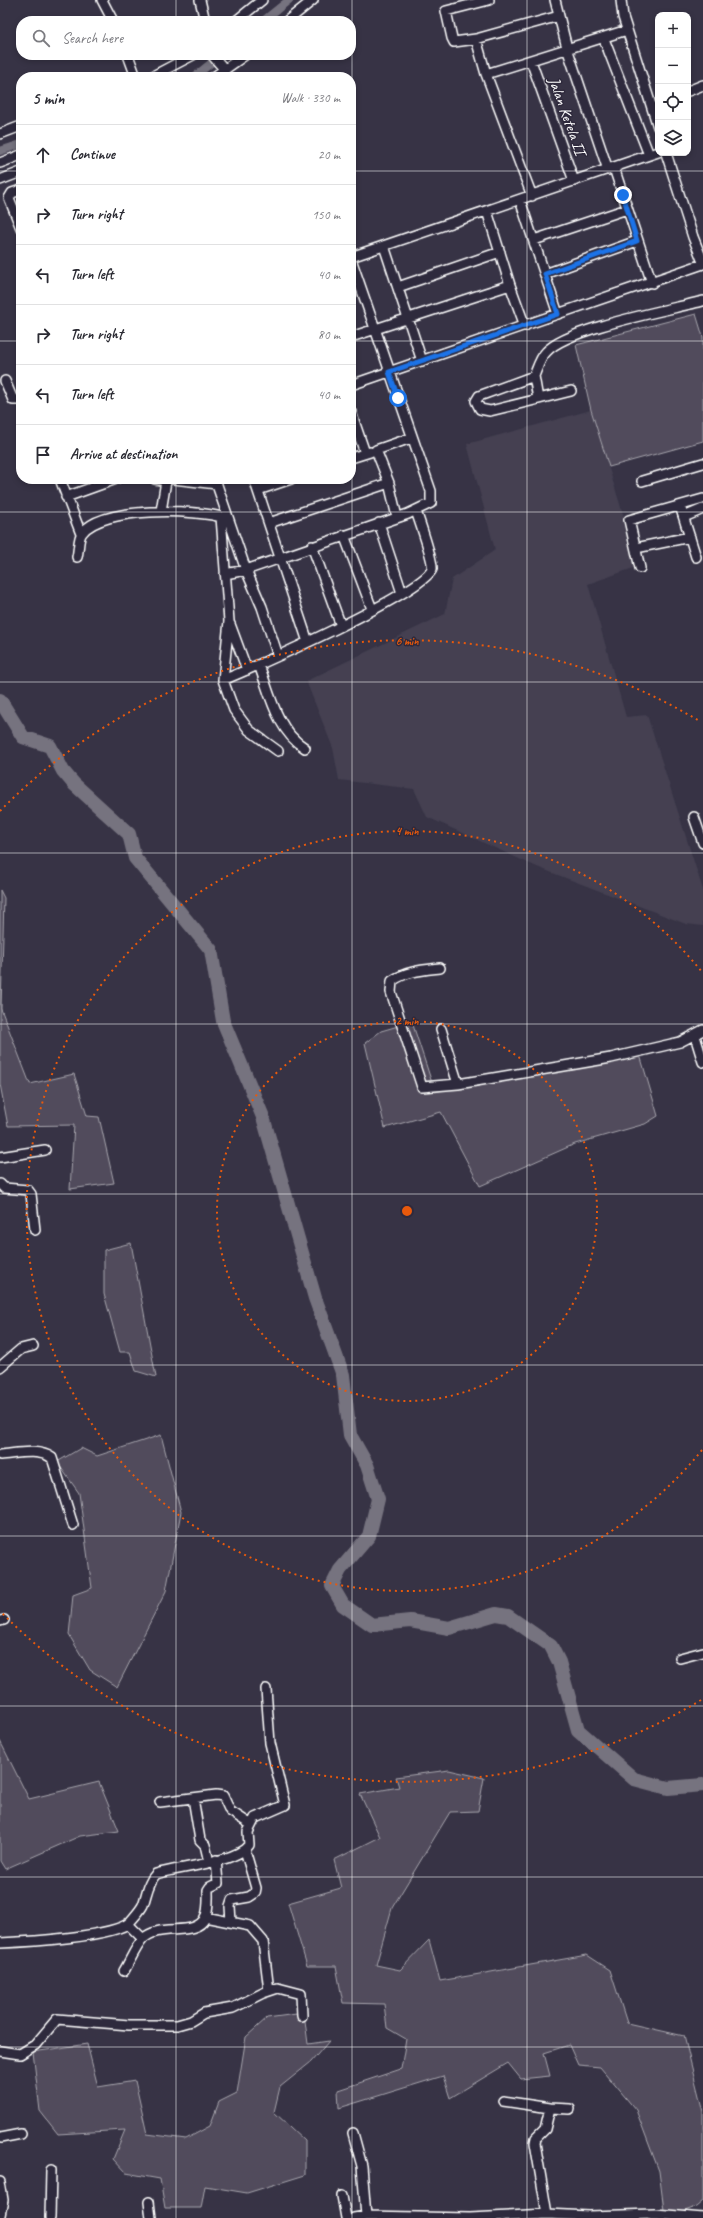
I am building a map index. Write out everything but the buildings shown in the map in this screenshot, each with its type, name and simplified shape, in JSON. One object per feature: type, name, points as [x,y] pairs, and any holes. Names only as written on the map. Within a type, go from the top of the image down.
[{"type":"street","points":[[102,0],[110,16]]},
{"type":"street","points":[[200,0],[204,16]]},
{"type":"street","points":[[242,16],[262,0]]},
{"type":"street","points":[[294,16],[313,0]]},
{"type":"street","points":[[489,0],[446,11],[454,42],[476,40],[558,16]]},
{"type":"street","points":[[555,0],[567,48],[611,169],[628,209],[637,241],[652,283]]},
{"type":"street","points":[[621,0],[627,30],[655,104]]},
{"type":"street","points":[[486,74],[531,61],[567,48],[604,39],[627,30]]},
{"type":"street","points":[[604,39],[649,155]]},
{"type":"street","points":[[476,40],[486,74],[532,196]]},
{"type":"street","points":[[130,60],[134,72]]},
{"type":"street","points":[[161,72],[183,60]]},
{"type":"street","points":[[216,60],[222,67]]},
{"type":"street","points":[[218,72],[222,67],[235,60]]},
{"type":"street","name":"Jalan Ketela II","points":[[531,61],[574,182]]},
{"type":"street","points":[[691,90],[703,84]]},
{"type":"street","points":[[0,134],[16,128]]},
{"type":"street","points":[[356,256],[655,153]]},
{"type":"street","points":[[356,381],[389,372],[652,283],[703,263],[667,156]]},
{"type":"street","points":[[0,163],[16,158]]},
{"type":"street","points":[[0,180],[16,174]]},
{"type":"street","points":[[16,192],[12,193],[9,198],[16,216]]},
{"type":"street","points":[[520,200],[558,314]]},
{"type":"street","points":[[534,240],[628,209]]},
{"type":"street","points":[[487,211],[510,285],[525,326]]},
{"type":"street","points":[[545,274],[637,241]]},
{"type":"street","points":[[384,246],[422,361]]},
{"type":"street","points":[[398,287],[500,252]]},
{"type":"street","points":[[225,574],[246,570],[416,511],[431,503],[431,491],[411,438],[356,274]]},
{"type":"street","points":[[356,335],[510,285]]},
{"type":"street","points":[[538,399],[534,376],[545,353],[564,340],[596,328],[703,301]]},
{"type":"street","points":[[534,376],[479,396],[476,401],[480,409],[490,411],[571,391]]},
{"type":"street","points":[[5,381],[13,400],[16,400]]},
{"type":"street","points":[[356,431],[365,453]]},
{"type":"street","points":[[356,456],[411,438]]},
{"type":"street","points":[[376,450],[389,483],[397,517]]},
{"type":"street","points":[[642,481],[703,463]]},
{"type":"street","points":[[269,522],[389,483]]},
{"type":"street","points":[[62,484],[81,534],[77,557]]},
{"type":"street","points":[[66,497],[93,484]]},
{"type":"street","points":[[161,511],[169,484]]},
{"type":"street","points":[[217,484],[225,519],[264,613],[278,656]]},
{"type":"street","points":[[256,484],[282,557],[308,642]]},
{"type":"street","points":[[258,490],[276,484]]},
{"type":"street","points":[[640,568],[629,520],[703,499]]},
{"type":"street","points":[[680,506],[696,557]]},
{"type":"street","points":[[684,517],[703,510]]},
{"type":"street","points":[[81,534],[89,527],[101,522],[135,512],[161,511],[225,519]]},
{"type":"street","points":[[223,680],[259,666],[341,626],[402,593],[428,576],[432,569],[416,511]]},
{"type":"street","points":[[225,519],[225,574],[229,621],[223,680],[234,710],[249,730],[278,751]]},
{"type":"street","points":[[379,523],[402,593]]},
{"type":"street","points":[[344,535],[372,609]]},
{"type":"street","points":[[636,548],[690,537]]},
{"type":"street","points":[[312,546],[341,626]]},
{"type":"street","points":[[229,621],[247,670]]},
{"type":"street","points":[[259,666],[285,730],[293,741],[305,748]]},
{"type":"street","points":[[694,817],[703,843]]},
{"type":"street","points":[[440,968],[398,976],[392,981],[391,992],[422,1087],[458,1084],[611,1058],[680,1042],[695,1036],[703,1030]]},
{"type":"street","points":[[441,1029],[458,1084]]},
{"type":"street","points":[[695,1036],[703,1062]]},
{"type":"street","points":[[0,1157],[45,1150]]},
{"type":"street","points":[[0,1184],[4,1188],[28,1190],[31,1198],[35,1230]]},
{"type":"street","points":[[0,1366],[21,1348],[33,1346]]},
{"type":"street","points":[[0,1455],[37,1453],[46,1454],[52,1458],[73,1525]]},
{"type":"street","points":[[680,1658],[703,1652]]},
{"type":"street","points":[[0,1943],[77,1938],[114,1930],[128,1924],[142,1906],[151,1879],[156,1874],[231,1857],[245,1850],[249,1845],[247,1836],[250,1824],[258,1815],[285,1805],[270,1743],[266,1689]]},
{"type":"street","points":[[160,1802],[223,1796],[230,1811],[250,1824]]},
{"type":"street","points":[[124,1971],[143,1939],[159,1931],[196,1927],[205,1917],[208,1890],[210,1887],[218,1883],[212,1861],[205,1845],[200,1840],[193,1798]]},
{"type":"street","points":[[231,1922],[230,1906],[232,1900],[250,1897],[255,1893],[256,1888],[245,1850]]},
{"type":"street","points":[[205,1917],[250,1926],[263,1941],[269,1991]]},
{"type":"street","points":[[128,1924],[143,1939]]},
{"type":"street","points":[[0,2051],[20,2054],[35,2045],[57,2019],[128,2025],[184,2024],[204,2014],[233,2008],[278,1988],[299,1992],[302,1996],[302,2016]]},
{"type":"street","points":[[503,2101],[550,2108],[570,2108]]},
{"type":"street","points":[[547,2214],[535,2143],[536,2138],[545,2129],[550,2108]]},
{"type":"street","points":[[353,2133],[362,2166],[366,2216]]},
{"type":"street","points":[[0,2138],[21,2134]]},
{"type":"street","points":[[50,2218],[51,2170]]},
{"type":"street","points":[[0,2182],[3,2200],[0,2216]]},
{"type":"street","points":[[342,2196],[346,2218]]},
{"type":"street","points":[[149,2202],[151,2218]]},
{"type":"street","points":[[354,2218],[366,2216],[470,2218],[547,2214],[589,2216],[655,2214],[703,2218]]},
{"type":"shaded area","points":[[696,314],[703,337],[703,441],[609,467],[591,410],[576,345]]},
{"type":"shaded area","points":[[591,410],[639,566],[588,584],[626,717],[647,715],[703,890],[703,926],[686,924],[537,867],[427,817],[414,789],[339,780],[333,748],[306,681],[445,614],[452,579],[495,550],[467,444]]},
{"type":"shaded area","points":[[0,890],[4,898],[1,1009],[30,1084],[74,1074],[87,1116],[99,1117],[114,1183],[70,1189],[74,1125],[8,1126],[0,1084]]},
{"type":"shaded area","points":[[412,1022],[435,1092],[538,1066],[638,1048],[658,1116],[645,1124],[575,1144],[480,1186],[441,1112],[385,1128],[365,1043],[381,1031]]},
{"type":"shaded area","points":[[131,1243],[156,1377],[136,1371],[130,1352],[120,1352],[104,1294],[104,1250]]},
{"type":"shaded area","points":[[161,1435],[181,1512],[166,1591],[117,1687],[90,1670],[69,1635],[73,1595],[92,1588],[79,1493],[57,1462],[81,1448],[97,1456]]},
{"type":"shaded area","points":[[0,1741],[29,1799],[99,1782],[119,1831],[80,1836],[5,1869],[0,1861]]},
{"type":"shaded area","points":[[449,1770],[484,1778],[478,1811],[450,1812],[392,1908],[376,1965],[400,1970],[429,1940],[440,1981],[587,1955],[610,1970],[627,2023],[684,2036],[703,2112],[703,2201],[696,2207],[665,2218],[659,2171],[636,2110],[600,2067],[578,2065],[569,2045],[544,2053],[550,2076],[521,2079],[508,2063],[450,2098],[443,2076],[339,2108],[338,2090],[401,2069],[406,2039],[387,2028],[384,2004],[343,2003],[336,1966],[307,1966],[288,1903],[341,1888],[334,1860],[380,1837],[360,1794],[399,1787],[396,1777]]},
{"type":"shaded area","points":[[304,2013],[308,2044],[329,2041],[311,2062],[280,2087],[274,2112],[305,2141],[305,2175],[247,2193],[205,2186],[201,2208],[165,2208],[160,2179],[126,2173],[113,2159],[125,2130],[58,2134],[40,2111],[33,2052],[87,2044],[98,2087],[135,2081],[147,2134],[186,2139],[210,2126],[219,2102],[237,2093],[246,2037],[267,2018]]},
{"type":"waterway","points":[[269,16],[289,0]]},
{"type":"waterway","points":[[200,72],[215,60]]},
{"type":"waterway","points":[[0,151],[16,146]]},
{"type":"waterway","points":[[0,700],[23,737],[50,746],[63,771],[74,784],[129,834],[135,858],[211,950],[223,1021],[263,1117],[315,1298],[343,1375],[350,1435],[367,1465],[378,1499],[369,1536],[340,1570],[332,1586],[343,1605],[372,1625],[410,1621],[449,1628],[496,1614],[508,1616],[551,1646],[559,1662],[578,1730],[634,1779],[668,1788],[703,1785]]},
{"type":"route","points":[[398,398],[389,372],[558,314],[545,274],[637,241],[623,195]]}]
